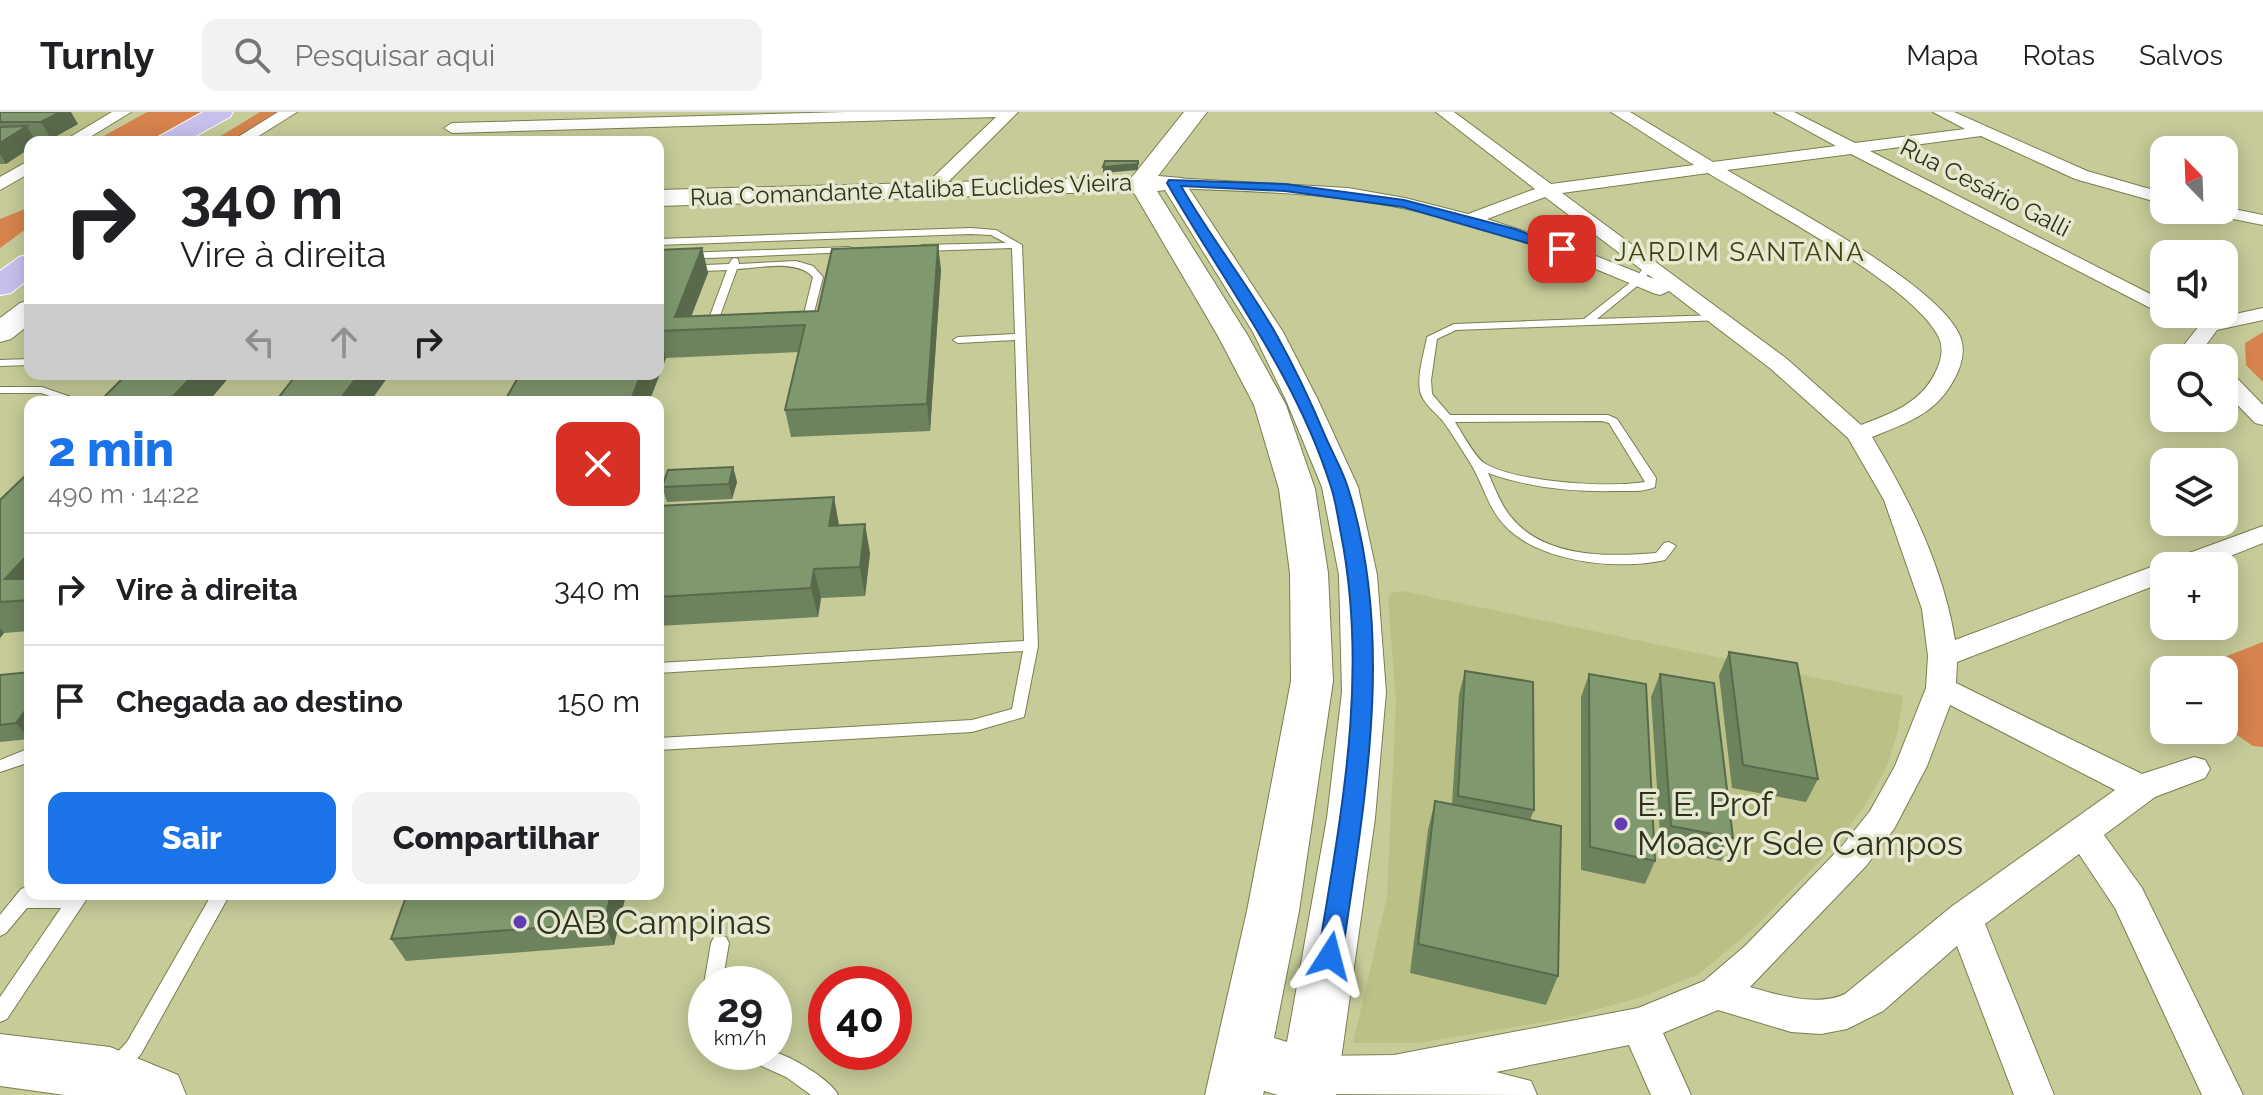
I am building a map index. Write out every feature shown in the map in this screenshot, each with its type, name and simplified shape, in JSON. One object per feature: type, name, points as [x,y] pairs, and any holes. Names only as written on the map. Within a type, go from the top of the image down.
[{"type":"highway","points":[[178,136],[221,112]]},
{"type":"highway","points":[[211,136],[253,112]]},
{"type":"highway","points":[[0,258],[24,240]]},
{"type":"highway","points":[[0,286],[24,268]]},
{"type":"street","points":[[81,136],[123,112]]},
{"type":"street","points":[[248,136],[289,112]]},
{"type":"street","points":[[474,112],[446,131],[1007,112]]},
{"type":"street","points":[[930,190],[1007,112]]},
{"type":"street","points":[[1444,112],[1547,190],[1644,273]]},
{"type":"street","points":[[1619,112],[1881,271],[1927,308],[1949,335],[1953,357],[1939,390],[1908,415],[1858,434]]},
{"type":"street","name":"Rua Cesário Galli","points":[[1782,112],[2150,302]]},
{"type":"street","points":[[1941,112],[2081,175],[2150,195]]},
{"type":"street","points":[[1156,183],[1205,117]]},
{"type":"street","points":[[1156,183],[1205,117]]},
{"type":"street","points":[[1468,220],[1547,190],[1984,131]]},
{"type":"street","points":[[0,185],[24,169]]},
{"type":"street","points":[[1156,183],[1270,405],[1297,489],[1309,573],[1312,681],[1273,911],[1238,1081]]},
{"type":"street","points":[[1156,183],[1204,236],[1268,332],[1340,487],[1358,575],[1364,692],[1351,818],[1310,1085]]},
{"type":"street","name":"Rua Comandante Ataliba Euclides Vieira","points":[[664,198],[1156,183],[1285,188],[1404,203],[1644,273],[1718,318],[1779,364],[1858,434],[1897,500],[1936,609],[1942,672]]},
{"type":"street","points":[[2238,215],[2263,220]]},
{"type":"street","points":[[0,333],[24,314]]},
{"type":"street","points":[[2196,344],[2210,325],[2263,314]]},
{"type":"street","points":[[2192,328],[2202,335]]},
{"type":"street","points":[[2238,392],[2263,418]]},
{"type":"street","points":[[2216,552],[2263,534]]},
{"type":"street","points":[[1238,1081],[1270,1064],[1310,1085],[1394,1074],[1640,1025],[1717,993],[1758,957],[1854,856],[1882,820],[1911,766],[1942,672],[2150,578]]},
{"type":"street","points":[[1942,672],[2140,788]]},
{"type":"street","points":[[1717,993],[1781,1012],[1838,1015],[1860,1005],[1964,918],[2140,788],[2184,771]]},
{"type":"street","points":[[2083,832],[2129,899],[2223,1095]]},
{"type":"street","points":[[1964,918],[2034,1095]]},
{"type":"street","points":[[1640,1025],[1671,1095]]},
{"type":"street","points":[[0,1060],[134,1085]]},
{"type":"street","points":[[1394,1074],[1517,1095]]},
{"type":"lane","points":[[664,242],[971,231],[993,232],[1017,245]]},
{"type":"lane","points":[[906,248],[1017,245]]},
{"type":"lane","points":[[664,744],[972,726],[1019,713],[1031,646],[1017,245]]},
{"type":"lane","points":[[664,257],[860,250]]},
{"type":"lane","points":[[707,337],[737,253]]},
{"type":"lane","points":[[664,270],[796,264],[810,268],[818,277],[805,331]]},
{"type":"lane","points":[[1588,321],[1644,273]]},
{"type":"lane","points":[[1669,546],[1660,557],[1625,561],[1584,557],[1540,544],[1512,525],[1478,465],[1426,394],[1425,380],[1432,337],[1454,327],[1718,318]]},
{"type":"lane","points":[[958,340],[1020,337]]},
{"type":"lane","points":[[0,371],[5,363]]},
{"type":"lane","points":[[0,390],[42,390],[60,396]]},
{"type":"lane","points":[[1447,419],[1604,417],[1613,421],[1651,484],[1645,487],[1578,488],[1511,477],[1478,465]]},
{"type":"lane","points":[[664,668],[1031,646]]},
{"type":"lane","points":[[0,766],[24,756]]},
{"type":"lane","points":[[0,928],[24,898]]},
{"type":"lane","points":[[0,1013],[77,900]]},
{"type":"lane","points":[[134,1085],[134,1048],[218,900]]},
{"type":"lane","points":[[716,966],[720,943]]},
{"type":"lane","points":[[792,1070],[828,1095]]},
{"type":"shaded area","points":[[0,112],[115,112],[72,136],[24,136],[24,164],[0,179]]},
{"type":"shaded area","points":[[147,112],[206,112],[164,136],[104,136]]},
{"type":"shaded area","points":[[260,112],[284,112],[243,136],[221,136]]},
{"type":"shaded area","points":[[24,209],[24,230],[0,248],[0,219]]},
{"type":"shaded area","points":[[2263,332],[2263,382],[2246,365],[2245,343]]},
{"type":"shaded area","name":"E. E. Prof Moacyr Sde Campos","points":[[1402,591],[1903,696],[1898,730],[1887,766],[1865,805],[1837,843],[1756,926],[1699,974],[1642,997],[1562,1019],[1417,1043],[1353,1043],[1387,897],[1396,702],[1388,599],[1391,593]]},
{"type":"shaded area","points":[[2263,642],[2263,747],[2253,746],[2238,736],[2238,656],[2227,656]]},
{"type":"building","points":[[0,112],[60,112],[41,122],[0,122]]},
{"type":"building","points":[[27,126],[0,143],[0,127]]},
{"type":"building","points":[[1105,161],[1138,161],[1138,164],[1103,167]]},
{"type":"building","points":[[938,245],[927,404],[785,410],[805,325],[664,331],[664,250],[702,248],[675,317],[818,311],[832,249]]},
{"type":"building","points":[[121,380],[188,380],[174,396],[105,396]]},
{"type":"building","points":[[292,380],[354,380],[342,396],[280,396]]},
{"type":"building","points":[[517,380],[639,380],[632,396],[507,396]]},
{"type":"building","points":[[733,467],[729,484],[664,487],[668,470]]},
{"type":"building","points":[[24,477],[24,558],[5,579],[24,579],[24,600],[0,602],[0,500]]},
{"type":"building","points":[[834,497],[829,526],[865,524],[860,567],[814,569],[811,588],[664,597],[664,506]]},
{"type":"building","points":[[1729,652],[1797,663],[1818,779],[1743,765]]},
{"type":"building","points":[[1465,671],[1533,682],[1534,810],[1458,796]]},
{"type":"building","points":[[24,673],[24,712],[16,723],[0,725],[0,675]]},
{"type":"building","points":[[1589,674],[1646,684],[1655,861],[1590,847]]},
{"type":"building","points":[[1660,674],[1714,683],[1733,838],[1671,826]]},
{"type":"building","points":[[1435,801],[1561,826],[1558,976],[1418,944]]},
{"type":"building","points":[[405,900],[610,900],[604,923],[391,939]]},
{"type":"place","name":"E. E. Prof Moacyr Sde Campos","points":[[1621,824]]},
{"type":"place","name":"OAB Campinas","points":[[520,922]]},
{"type":"district","name":"JARDIM SANTANA","points":[[1740,252]]},
{"type":"route","points":[[1330,956],[1351,818],[1364,692],[1358,575],[1340,487],[1302,400],[1268,332],[1173,183],[1285,188],[1404,203],[1562,249]]}]
